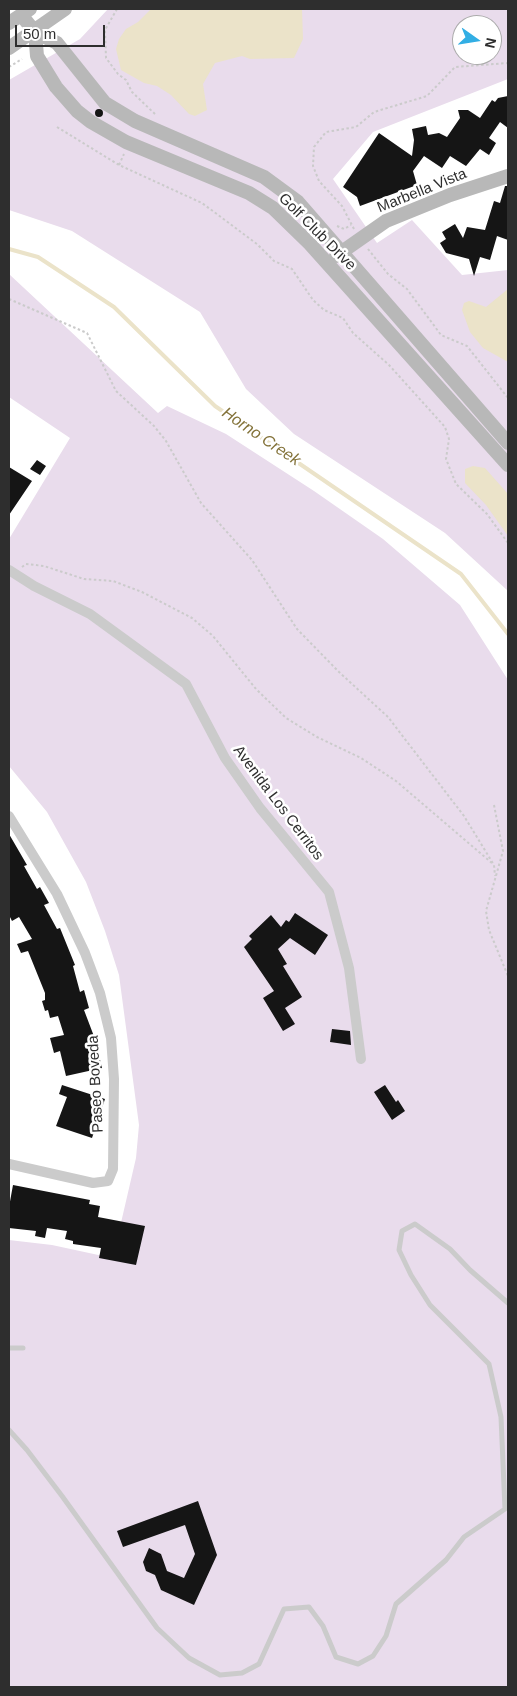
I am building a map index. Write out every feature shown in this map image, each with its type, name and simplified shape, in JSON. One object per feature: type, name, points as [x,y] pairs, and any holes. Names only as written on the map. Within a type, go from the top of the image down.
[{"type":"street","points":[[9,48],[35,32],[65,9]]},
{"type":"street","points":[[9,23],[23,11]]},
{"type":"street","name":"Golf Club Drive","points":[[23,11],[35,32],[37,56],[56,86],[78,111],[126,142],[249,193],[273,208],[328,264],[508,465]]},
{"type":"street","name":"Golf Club Drive","points":[[35,32],[57,43],[105,103],[135,122],[264,177],[298,202],[508,443]]},
{"type":"street","name":"Marbella Vista","points":[[328,264],[341,251],[394,218],[508,176]]},
{"type":"street","name":"Avenida Los Cerritos","points":[[12,571],[90,614],[186,684],[224,758],[260,808],[329,892],[349,968],[361,1060]]},
{"type":"street","name":"Paseo Boveda","points":[[9,816],[57,894],[85,953],[100,993],[112,1038],[114,1169],[108,1181],[92,1183],[9,1164]]},
{"type":"lane","points":[[9,1430],[50,1480],[157,1628],[189,1658],[220,1675],[242,1673],[258,1664],[284,1609],[309,1607],[323,1626],[336,1657],[358,1664],[373,1656],[386,1636],[396,1604],[446,1560],[464,1537],[506,1508],[501,1417],[489,1364],[430,1304],[399,1250],[402,1232],[415,1224],[450,1249],[470,1270],[508,1303]]},
{"type":"lane","points":[[9,1348],[23,1348]]},
{"type":"path","points":[[117,9],[105,30],[106,58],[118,74],[126,80],[132,92],[162,122]]},
{"type":"path","points":[[9,67],[22,59]]},
{"type":"path","points":[[508,63],[455,67],[427,96],[374,112],[356,127],[326,132],[314,147],[313,166],[319,181],[342,206],[351,225],[388,274],[407,289],[441,335],[467,346],[508,398]]},
{"type":"path","points":[[57,127],[119,165],[202,203],[257,244],[274,261],[292,269],[313,300],[324,310],[343,318],[353,333],[389,365],[445,427],[449,439],[446,459],[456,484],[487,514],[508,543]]},
{"type":"path","points":[[332,224],[344,229],[351,225]]},
{"type":"path","points":[[9,299],[87,334],[116,391],[154,426],[166,441],[201,503],[252,560],[297,629],[338,672],[388,717],[464,816],[494,865],[495,876]]},
{"type":"path","points":[[12,571],[26,564],[44,566],[84,579],[113,581],[142,592],[192,618],[213,636],[256,689],[286,718],[317,738],[360,758],[396,782],[494,865]]},
{"type":"path","points":[[494,805],[503,852],[486,911],[489,930],[508,976]]},
{"type":"shaded area","points":[[108,9],[508,9],[508,79],[373,132],[333,179],[377,243],[412,220],[462,275],[508,270],[508,591],[445,533],[294,434],[246,389],[200,312],[72,231],[9,210],[9,80],[80,39]]},
{"type":"shaded area","points":[[151,9],[302,9],[303,39],[294,58],[250,59],[242,56],[215,63],[203,84],[207,110],[195,116],[189,114],[171,95],[157,86],[144,83],[121,70],[116,49],[119,39],[126,29],[138,22]]},
{"type":"shaded area","points":[[9,274],[158,413],[167,406],[226,434],[314,491],[383,539],[460,605],[508,680],[508,1687],[9,1687],[9,1240],[52,1245],[103,1256],[117,1240],[136,1158],[139,1125],[119,975],[105,931],[86,882],[47,812],[9,766],[9,539],[70,438],[9,397]]},
{"type":"shaded area","points":[[508,289],[508,362],[483,348],[470,332],[462,310],[464,303],[469,301],[486,307]]},
{"type":"shaded area","points":[[473,466],[485,468],[508,494],[508,536],[486,505],[465,483],[465,469]]},
{"type":"building","points":[[508,96],[508,128],[500,122],[489,138],[496,143],[489,155],[480,149],[466,166],[450,156],[442,168],[424,156],[413,171],[417,185],[360,206],[357,197],[343,187],[379,133],[412,156],[414,140],[412,129],[426,126],[428,135],[439,133],[447,137],[460,118],[458,110],[468,110],[480,118],[492,100],[495,102],[498,98]]},
{"type":"building","points":[[99,109],[103,113],[99,117],[95,113]]},
{"type":"building","points":[[505,186],[508,186],[508,240],[497,236],[490,260],[480,257],[474,276],[469,259],[446,253],[440,243],[446,239],[442,232],[455,224],[463,238],[467,227],[485,230],[494,201],[500,203]]},
{"type":"building","points":[[37,460],[46,466],[40,475],[30,469]]},
{"type":"building","points":[[9,467],[32,481],[9,515]]},
{"type":"building","points":[[9,834],[27,865],[24,866],[37,889],[40,887],[49,903],[44,905],[57,929],[60,928],[75,965],[73,966],[80,992],[84,990],[89,1008],[84,1010],[95,1039],[102,1068],[66,1076],[60,1051],[54,1053],[50,1038],[64,1035],[58,1016],[50,1018],[48,1010],[45,1011],[42,1001],[45,1000],[45,993],[28,951],[21,953],[17,944],[32,939],[19,917],[12,921],[9,915]]},
{"type":"building","points":[[295,913],[328,935],[315,955],[290,938],[278,949],[287,964],[283,966],[302,997],[285,1008],[295,1024],[283,1031],[263,998],[274,991],[244,947],[252,939],[249,936],[271,915],[281,927],[286,920],[289,922]]},
{"type":"building","points":[[332,1029],[350,1031],[351,1045],[330,1042]]},
{"type":"building","points":[[62,1085],[105,1099],[92,1138],[56,1126],[67,1097],[59,1094]]},
{"type":"building","points":[[385,1085],[396,1102],[398,1100],[405,1111],[392,1120],[374,1092]]},
{"type":"building","points":[[13,1185],[90,1200],[89,1204],[100,1206],[98,1217],[145,1226],[136,1265],[99,1258],[101,1248],[73,1244],[73,1241],[65,1239],[67,1231],[47,1228],[45,1238],[35,1236],[36,1231],[9,1228],[9,1207]]},
{"type":"building","points":[[198,1501],[217,1555],[194,1605],[161,1590],[155,1575],[146,1571],[143,1562],[149,1548],[161,1554],[167,1571],[184,1578],[195,1554],[185,1525],[123,1547],[117,1531]]},
{"type":"waterway","name":"Horno Creek","points":[[9,249],[38,257],[114,307],[215,406],[461,574],[508,634]]}]
